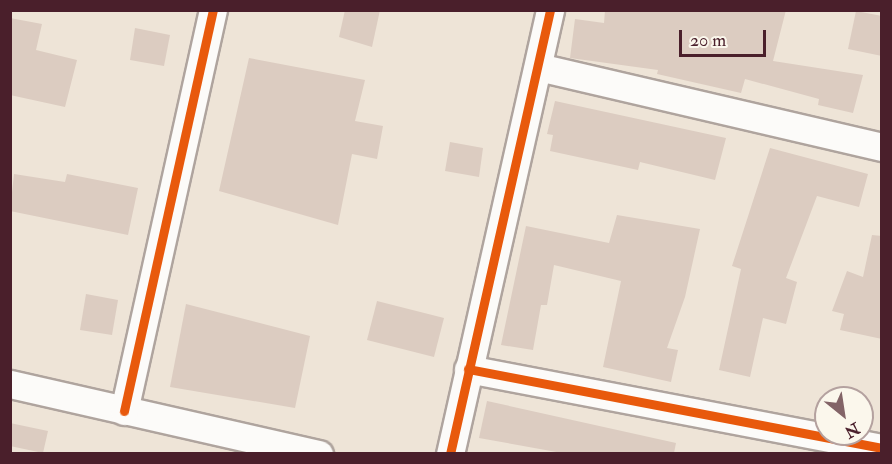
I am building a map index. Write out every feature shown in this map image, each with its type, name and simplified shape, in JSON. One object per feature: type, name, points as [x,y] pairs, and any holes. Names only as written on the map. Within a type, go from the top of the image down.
[{"type":"street","points":[[124,411],[213,10]]},
{"type":"street","points":[[450,453],[550,10]]},
{"type":"street","points":[[538,67],[882,147]]},
{"type":"street","points":[[468,369],[882,448]]},
{"type":"street","points":[[10,384],[319,453]]},
{"type":"building","points":[[345,10],[380,10],[372,47],[339,37]]},
{"type":"building","points":[[605,10],[786,10],[773,61],[863,75],[853,113],[818,105],[819,99],[745,79],[741,93],[657,74],[658,70],[570,58],[575,19],[604,23]]},
{"type":"building","points":[[856,11],[882,16],[882,56],[848,49]]},
{"type":"building","points":[[10,18],[42,24],[36,50],[77,60],[65,107],[10,95]]},
{"type":"building","points":[[135,28],[170,35],[164,66],[130,60]]},
{"type":"building","points":[[249,58],[365,80],[355,121],[383,126],[377,159],[352,154],[338,225],[219,191]]},
{"type":"building","points":[[555,101],[726,138],[715,180],[640,162],[638,170],[550,151],[553,135],[547,134]]},
{"type":"building","points":[[450,142],[483,148],[479,177],[445,171]]},
{"type":"building","points":[[770,148],[868,174],[859,207],[817,196],[786,278],[797,282],[786,324],[763,318],[750,377],[719,370],[741,269],[732,266]]},
{"type":"building","points":[[14,174],[65,182],[67,174],[138,188],[128,235],[10,211]]},
{"type":"building","points":[[617,215],[700,229],[685,297],[667,348],[678,350],[671,382],[603,367],[621,281],[554,265],[547,305],[541,305],[533,350],[501,345],[526,226],[609,243]]},
{"type":"building","points":[[872,235],[882,236],[882,339],[840,330],[844,314],[832,311],[847,271],[863,277]]},
{"type":"building","points":[[86,294],[118,300],[112,335],[80,330]]},
{"type":"building","points":[[377,301],[444,318],[434,357],[367,340]]},
{"type":"building","points":[[186,304],[310,336],[295,408],[170,387]]},
{"type":"building","points":[[487,401],[676,443],[674,453],[562,453],[479,438]]},
{"type":"building","points":[[10,423],[48,431],[43,453],[10,446]]},
{"type":"cycle path","points":[[124,411],[213,10]]},
{"type":"cycle path","points":[[450,454],[550,10]]},
{"type":"cycle path","points":[[468,369],[882,448]]}]
